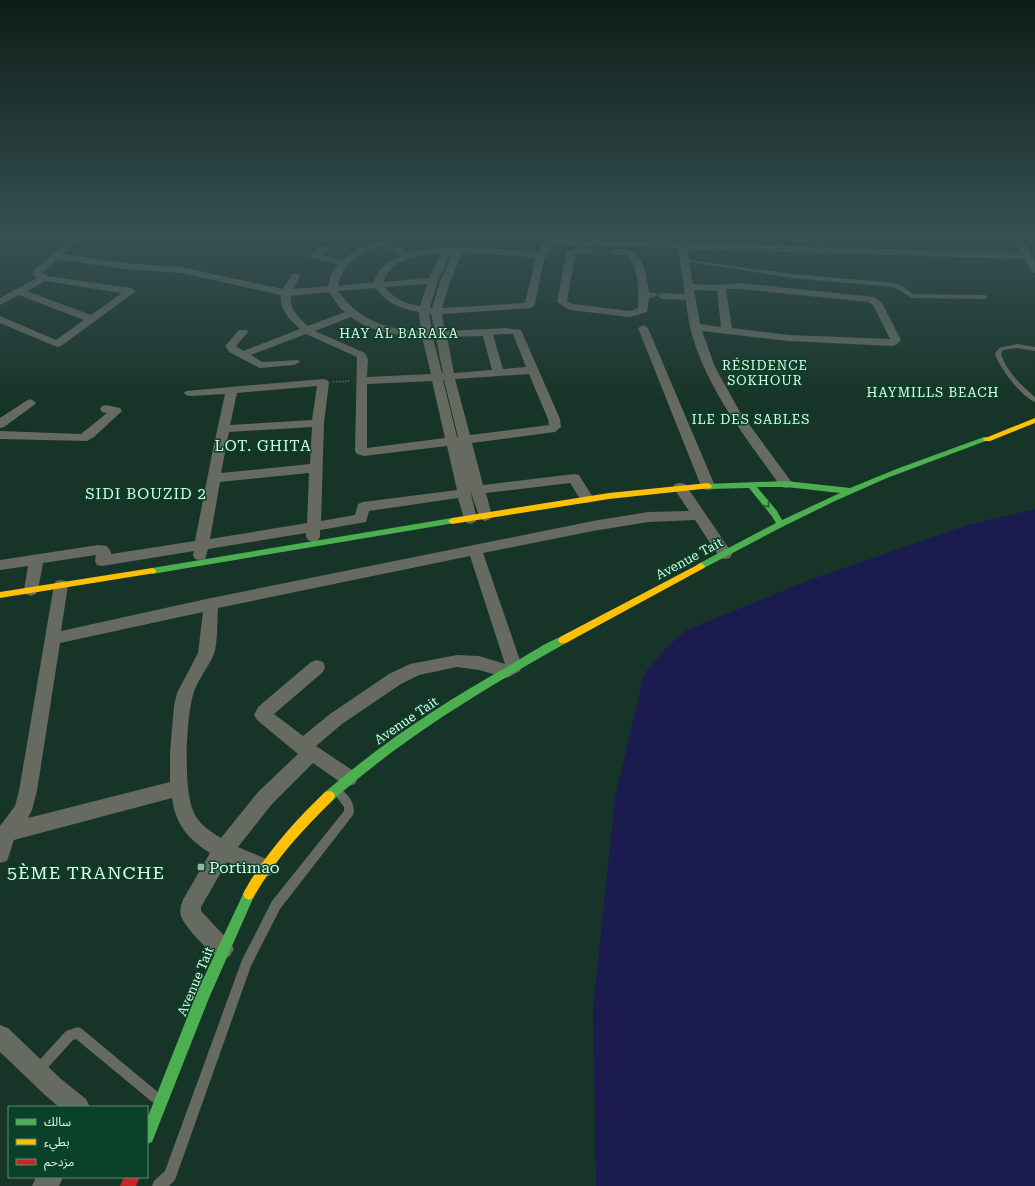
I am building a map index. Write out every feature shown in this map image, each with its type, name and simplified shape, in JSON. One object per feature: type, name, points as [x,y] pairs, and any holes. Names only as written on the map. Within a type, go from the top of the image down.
[{"type":"street","points":[[0,302],[22,290]]},
{"type":"street","points":[[0,319],[57,344],[131,291],[127,290]]},
{"type":"street","points":[[274,290],[286,293],[327,290]]},
{"type":"street","points":[[287,290],[285,302],[306,330],[361,356],[363,359],[361,381],[360,450],[362,452],[554,428],[554,419],[517,332],[441,336],[391,330],[367,323],[350,314],[340,304],[332,290]]},
{"type":"street","points":[[383,290],[394,301],[402,305],[436,311],[529,305],[533,290]]},
{"type":"street","points":[[430,290],[424,310],[427,335],[443,377],[470,492],[470,519]]},
{"type":"street","points":[[442,290],[436,311],[441,336],[443,377]]},
{"type":"street","points":[[564,290],[562,302],[566,306],[630,314],[643,310],[648,295],[647,290]]},
{"type":"street","points":[[662,296],[700,290]]},
{"type":"street","points":[[721,290],[727,330]]},
{"type":"street","points":[[695,327],[789,338],[892,343],[896,340],[877,303],[870,299],[783,290]]},
{"type":"street","points":[[19,292],[92,319]]},
{"type":"street","points":[[690,292],[695,327],[709,367],[734,413],[786,484]]},
{"type":"street","points":[[242,355],[350,314]]},
{"type":"street","points":[[643,328],[708,486]]},
{"type":"street","points":[[243,332],[230,346],[242,355],[260,365],[294,362]]},
{"type":"street","points":[[487,333],[499,373]]},
{"type":"street","points":[[361,381],[443,377],[534,370]]},
{"type":"street","points":[[190,393],[323,382],[318,423],[312,528],[313,543]]},
{"type":"street","points":[[199,562],[223,429],[232,389]]},
{"type":"street","points":[[0,424],[30,403]]},
{"type":"street","points":[[0,435],[83,438],[90,434],[116,411],[106,409]]},
{"type":"street","name":"Avenue Tait","points":[[148,1134],[180,1050],[250,890],[264,868],[286,839],[349,778],[388,747],[511,669],[725,554],[850,491],[908,467],[1009,432],[1035,420]]},
{"type":"street","points":[[223,429],[318,423]]},
{"type":"street","points":[[214,478],[316,468]]},
{"type":"street","points":[[363,536],[361,519],[362,508],[365,507],[574,478],[587,499]]},
{"type":"street","points":[[0,596],[313,543],[587,499],[680,487],[786,484],[850,491]]},
{"type":"street","points":[[751,485],[774,513],[781,525]]},
{"type":"street","points":[[680,487],[725,554]]},
{"type":"street","points":[[470,492],[485,516]]},
{"type":"street","points":[[52,639],[211,604],[624,520],[698,515]]},
{"type":"street","points":[[102,561],[361,519]]},
{"type":"street","points":[[0,565],[102,550],[104,552],[98,579]]},
{"type":"street","points":[[223,949],[194,918],[190,910],[191,904],[223,850],[307,750],[336,719],[395,679],[416,668],[457,661],[479,663],[511,669],[475,550]]},
{"type":"street","points":[[30,590],[37,559]]},
{"type":"street","points":[[0,854],[3,834],[23,810],[28,791],[61,585]]},
{"type":"street","points":[[211,604],[206,653],[185,693],[182,706],[178,788],[184,815],[187,822],[193,829],[223,850],[264,868]]},
{"type":"street","points":[[317,667],[263,714],[264,718],[307,750],[349,778]]},
{"type":"street","points":[[3,834],[178,788]]},
{"type":"street","points":[[0,1036],[37,1072],[77,1106]]},
{"type":"lane","points":[[906,290],[912,296],[986,297]]},
{"type":"lane","points":[[1035,348],[1009,346],[1001,349],[998,354],[1014,380],[1035,400]]},
{"type":"lane","points":[[159,1186],[170,1175],[246,964],[276,905],[349,812],[348,806],[337,789]]},
{"type":"lane","points":[[37,1072],[70,1035],[78,1032],[161,1101]]},
{"type":"path","points":[[323,382],[361,381]]},
{"type":"shaded area","points":[[1035,509],[1035,1186],[596,1186],[593,1010],[615,798],[644,674],[667,647],[687,630],[807,581],[968,525]]},
{"type":"traffic: fast","points":[[701,566],[832,499],[902,470],[987,439]]},
{"type":"traffic: fast","points":[[708,486],[786,484],[850,491]]},
{"type":"traffic: fast","points":[[751,485],[774,513],[781,525]]},
{"type":"traffic: fast","points":[[152,571],[452,521]]},
{"type":"traffic: fast","points":[[329,796],[355,773],[411,731],[502,674],[563,640]]},
{"type":"traffic: fast","points":[[148,1134],[203,995],[249,894]]},
{"type":"traffic: slow","points":[[987,439],[1035,420]]},
{"type":"traffic: slow","points":[[452,521],[609,496],[708,486]]},
{"type":"traffic: slow","points":[[563,640],[701,566]]},
{"type":"traffic: slow","points":[[0,595],[152,571]]},
{"type":"traffic: slow","points":[[249,894],[275,854],[329,796]]},
{"type":"traffic: jam","points":[[128,1186],[132,1178]]},
{"type":"place","name":"Portimao","points":[[201,867]]},
{"type":"district","name":"HAY AL BARAKA","points":[[399,333]]},
{"type":"district","name":"RÉSIDENCE SOKHOUR","points":[[765,372]]},
{"type":"district","name":"HAYMILLS BEACH","points":[[933,392]]},
{"type":"district","name":"ILE DES SABLES","points":[[751,419]]},
{"type":"district","name":"LOT. GHITA","points":[[263,446]]},
{"type":"district","name":"SIDI BOUZID 2","points":[[146,494]]},
{"type":"district","name":"5ÈME TRANCHE","points":[[86,873]]}]
